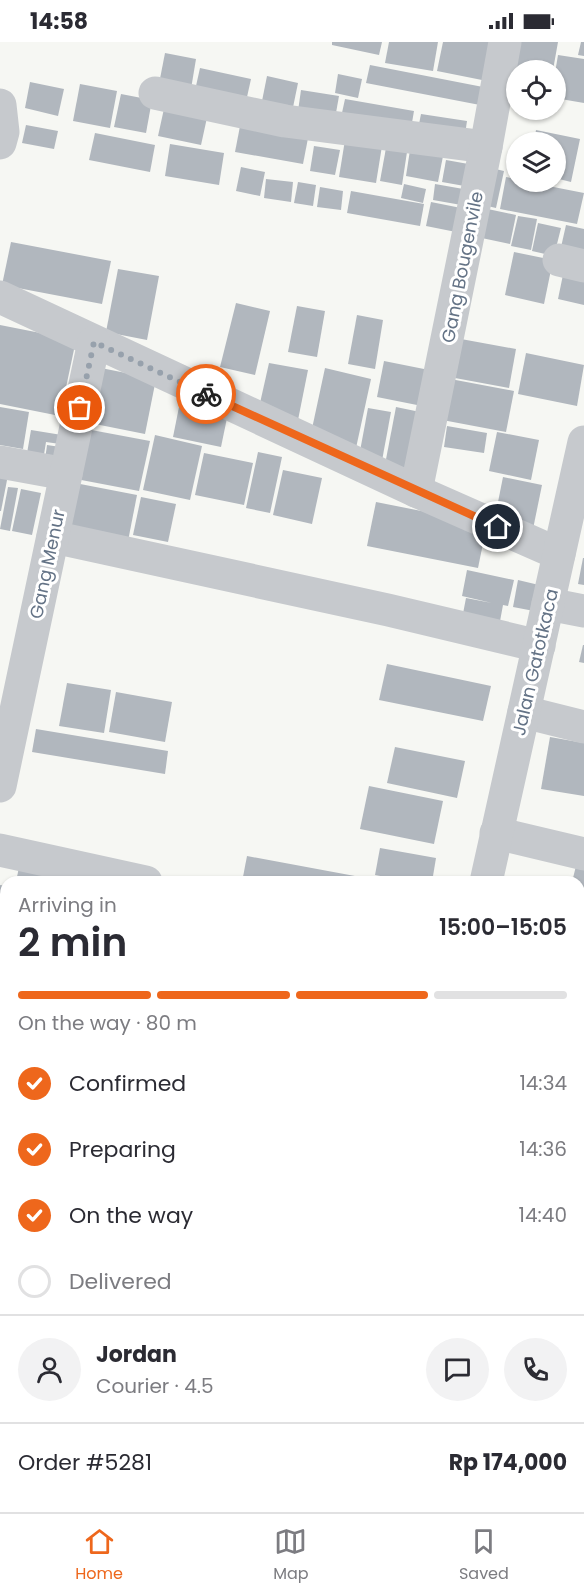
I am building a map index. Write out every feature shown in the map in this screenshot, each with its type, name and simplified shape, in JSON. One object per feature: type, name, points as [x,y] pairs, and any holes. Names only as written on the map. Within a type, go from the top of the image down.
[{"type":"street","name":"Gang Bougenvile","points":[[416,491],[505,42]]},
{"type":"street","points":[[154,93],[285,120],[486,147]]},
{"type":"street","points":[[0,105],[3,132],[0,143]]},
{"type":"street","points":[[0,297],[416,491],[559,554]]},
{"type":"street","name":"Gang Menur","points":[[0,786],[5,736],[53,537],[94,342]]},
{"type":"street","name":"Jalan Gatotkaca","points":[[487,876],[559,554],[576,517],[584,442]]},
{"type":"street","points":[[0,462],[66,474]]},
{"type":"street","points":[[53,537],[388,610],[539,646]]},
{"type":"street","points":[[548,604],[584,612]]},
{"type":"street","points":[[524,712],[584,727]]},
{"type":"street","points":[[496,833],[584,854]]},
{"type":"street","points":[[0,850],[119,876]]},
{"type":"building","points":[[332,42],[382,42],[379,55],[332,45]]},
{"type":"building","points":[[389,42],[438,42],[433,71],[385,63]]},
{"type":"building","points":[[443,42],[491,42],[482,80],[437,71]]},
{"type":"building","points":[[512,42],[558,42],[555,60],[509,60]]},
{"type":"building","points":[[581,42],[584,42],[584,56],[578,55]]},
{"type":"building","points":[[165,53],[196,59],[190,95],[158,89]]},
{"type":"building","points":[[558,55],[584,59],[584,103],[566,100],[566,60],[557,60]]},
{"type":"building","points":[[370,65],[483,87],[480,105],[366,83]]},
{"type":"building","points":[[200,68],[251,79],[245,106],[194,95]]},
{"type":"building","points":[[338,74],[362,79],[358,98],[335,93]]},
{"type":"building","points":[[267,76],[298,83],[291,117],[260,111]]},
{"type":"building","points":[[30,82],[64,89],[58,116],[25,108]]},
{"type":"building","points":[[80,84],[117,91],[110,128],[73,121]]},
{"type":"building","points":[[301,90],[339,96],[334,124],[297,118]]},
{"type":"building","points":[[121,94],[152,100],[146,133],[114,127]]},
{"type":"building","points":[[345,99],[414,111],[410,134],[340,122]]},
{"type":"building","points":[[165,104],[208,113],[201,145],[158,136]]},
{"type":"building","points":[[421,114],[467,121],[464,141],[417,134]]},
{"type":"building","points":[[241,121],[309,133],[303,164],[235,152]]},
{"type":"building","points":[[26,125],[58,131],[54,149],[22,143]]},
{"type":"building","points":[[95,133],[155,145],[150,172],[89,160]]},
{"type":"building","points":[[566,136],[580,139],[571,182],[566,181]]},
{"type":"building","points":[[345,140],[382,146],[376,183],[339,177]]},
{"type":"building","points":[[170,144],[224,153],[219,185],[165,176]]},
{"type":"building","points":[[314,146],[340,150],[335,175],[310,171]]},
{"type":"building","points":[[386,148],[407,152],[402,185],[380,181]]},
{"type":"building","points":[[410,150],[443,156],[438,182],[406,176]]},
{"type":"building","points":[[446,160],[474,165],[470,187],[442,182]]},
{"type":"building","points":[[241,167],[265,172],[260,196],[236,191]]},
{"type":"building","points":[[487,167],[504,171],[496,208],[479,204]]},
{"type":"building","points":[[506,177],[506,192],[566,192],[566,189],[584,193],[577,224],[500,209]]},
{"type":"building","points":[[266,179],[293,182],[291,202],[264,198]]},
{"type":"building","points":[[298,182],[316,185],[313,206],[294,203]]},
{"type":"building","points":[[404,184],[426,189],[423,203],[401,198]]},
{"type":"building","points":[[435,184],[469,190],[467,206],[433,200]]},
{"type":"building","points":[[320,187],[343,191],[341,210],[317,207]]},
{"type":"building","points":[[351,191],[424,204],[420,226],[347,213]]},
{"type":"building","points":[[431,202],[466,209],[461,233],[426,226]]},
{"type":"building","points":[[483,208],[516,215],[510,244],[477,237]]},
{"type":"building","points":[[518,216],[537,219],[531,250],[511,246]]},
{"type":"building","points":[[538,223],[561,228],[554,256],[532,251]]},
{"type":"building","points":[[566,225],[584,229],[584,261],[559,256]]},
{"type":"building","points":[[11,242],[111,261],[102,304],[2,285]]},
{"type":"building","points":[[514,252],[553,260],[544,304],[505,295]]},
{"type":"building","points":[[565,265],[584,268],[584,305],[558,299]]},
{"type":"building","points":[[118,269],[159,276],[147,340],[106,332]]},
{"type":"building","points":[[236,303],[270,311],[255,375],[220,367]]},
{"type":"building","points":[[297,306],[325,311],[317,357],[288,352]]},
{"type":"building","points":[[357,315],[383,320],[375,369],[348,364]]},
{"type":"building","points":[[0,325],[76,340],[60,416],[0,404]]},
{"type":"building","points":[[461,339],[516,349],[509,388],[455,378]]},
{"type":"building","points":[[526,353],[584,365],[577,406],[518,394]]},
{"type":"building","points":[[384,361],[434,371],[427,407],[377,397]]},
{"type":"building","points":[[269,363],[308,370],[296,430],[258,412]]},
{"type":"building","points":[[96,367],[156,379],[145,434],[85,422]]},
{"type":"building","points":[[325,368],[371,379],[356,448],[310,438]]},
{"type":"building","points":[[445,378],[514,391],[506,432],[437,419]]},
{"type":"building","points":[[0,407],[29,412],[23,449],[0,445]]},
{"type":"building","points":[[179,407],[227,418],[221,447],[173,437]]},
{"type":"building","points":[[396,407],[425,413],[412,480],[383,475]]},
{"type":"building","points":[[368,408],[391,412],[381,466],[358,462]]},
{"type":"building","points":[[447,426],[487,433],[484,453],[444,447]]},
{"type":"building","points":[[86,429],[150,441],[139,491],[76,479]]},
{"type":"building","points":[[31,430],[68,436],[67,445],[46,442],[42,467],[25,465]]},
{"type":"building","points":[[497,432],[539,440],[531,480],[489,471]]},
{"type":"building","points":[[155,435],[202,446],[190,500],[143,490]]},
{"type":"building","points":[[47,445],[67,448],[44,468]]},
{"type":"building","points":[[258,452],[282,457],[270,513],[246,508]]},
{"type":"building","points":[[204,453],[253,463],[244,505],[195,495]]},
{"type":"building","points":[[283,470],[322,478],[312,524],[273,515]]},
{"type":"building","points":[[0,473],[8,475],[1,511],[0,511]]},
{"type":"building","points":[[503,477],[542,485],[533,529],[494,522]]},
{"type":"building","points":[[75,483],[137,495],[128,541],[66,529]]},
{"type":"building","points":[[8,487],[18,488],[10,531],[0,529]]},
{"type":"building","points":[[21,489],[41,493],[32,535],[12,531]]},
{"type":"building","points":[[141,497],[176,504],[168,542],[133,535]]},
{"type":"building","points":[[376,502],[487,524],[478,568],[367,546]]},
{"type":"building","points":[[584,558],[584,585],[578,584]]},
{"type":"building","points":[[467,570],[514,580],[508,606],[503,605],[498,632],[461,624],[466,598],[492,603],[462,596]]},
{"type":"building","points":[[518,580],[539,585],[534,611],[513,607]]},
{"type":"building","points":[[584,645],[584,663],[579,662]]},
{"type":"building","points":[[387,664],[491,686],[483,721],[379,700]]},
{"type":"building","points":[[67,683],[111,690],[104,733],[59,726]]},
{"type":"building","points":[[116,692],[172,702],[165,742],[109,732]]},
{"type":"building","points":[[36,729],[168,751],[165,774],[32,752]]},
{"type":"building","points":[[550,737],[584,743],[584,796],[541,789]]},
{"type":"building","points":[[395,747],[465,761],[457,798],[387,783]]},
{"type":"building","points":[[369,786],[443,801],[434,844],[360,829]]},
{"type":"building","points":[[380,848],[436,858],[433,876],[375,875]]},
{"type":"building","points":[[247,856],[355,876],[243,876]]},
{"type":"building","points":[[578,858],[584,859],[584,876],[574,876]]},
{"type":"building","points":[[20,862],[51,868],[50,876],[17,876]]},
{"type":"way so far","points":[[80,408],[94,342],[206,394]]},
{"type":"route","points":[[206,394],[498,527]]}]
